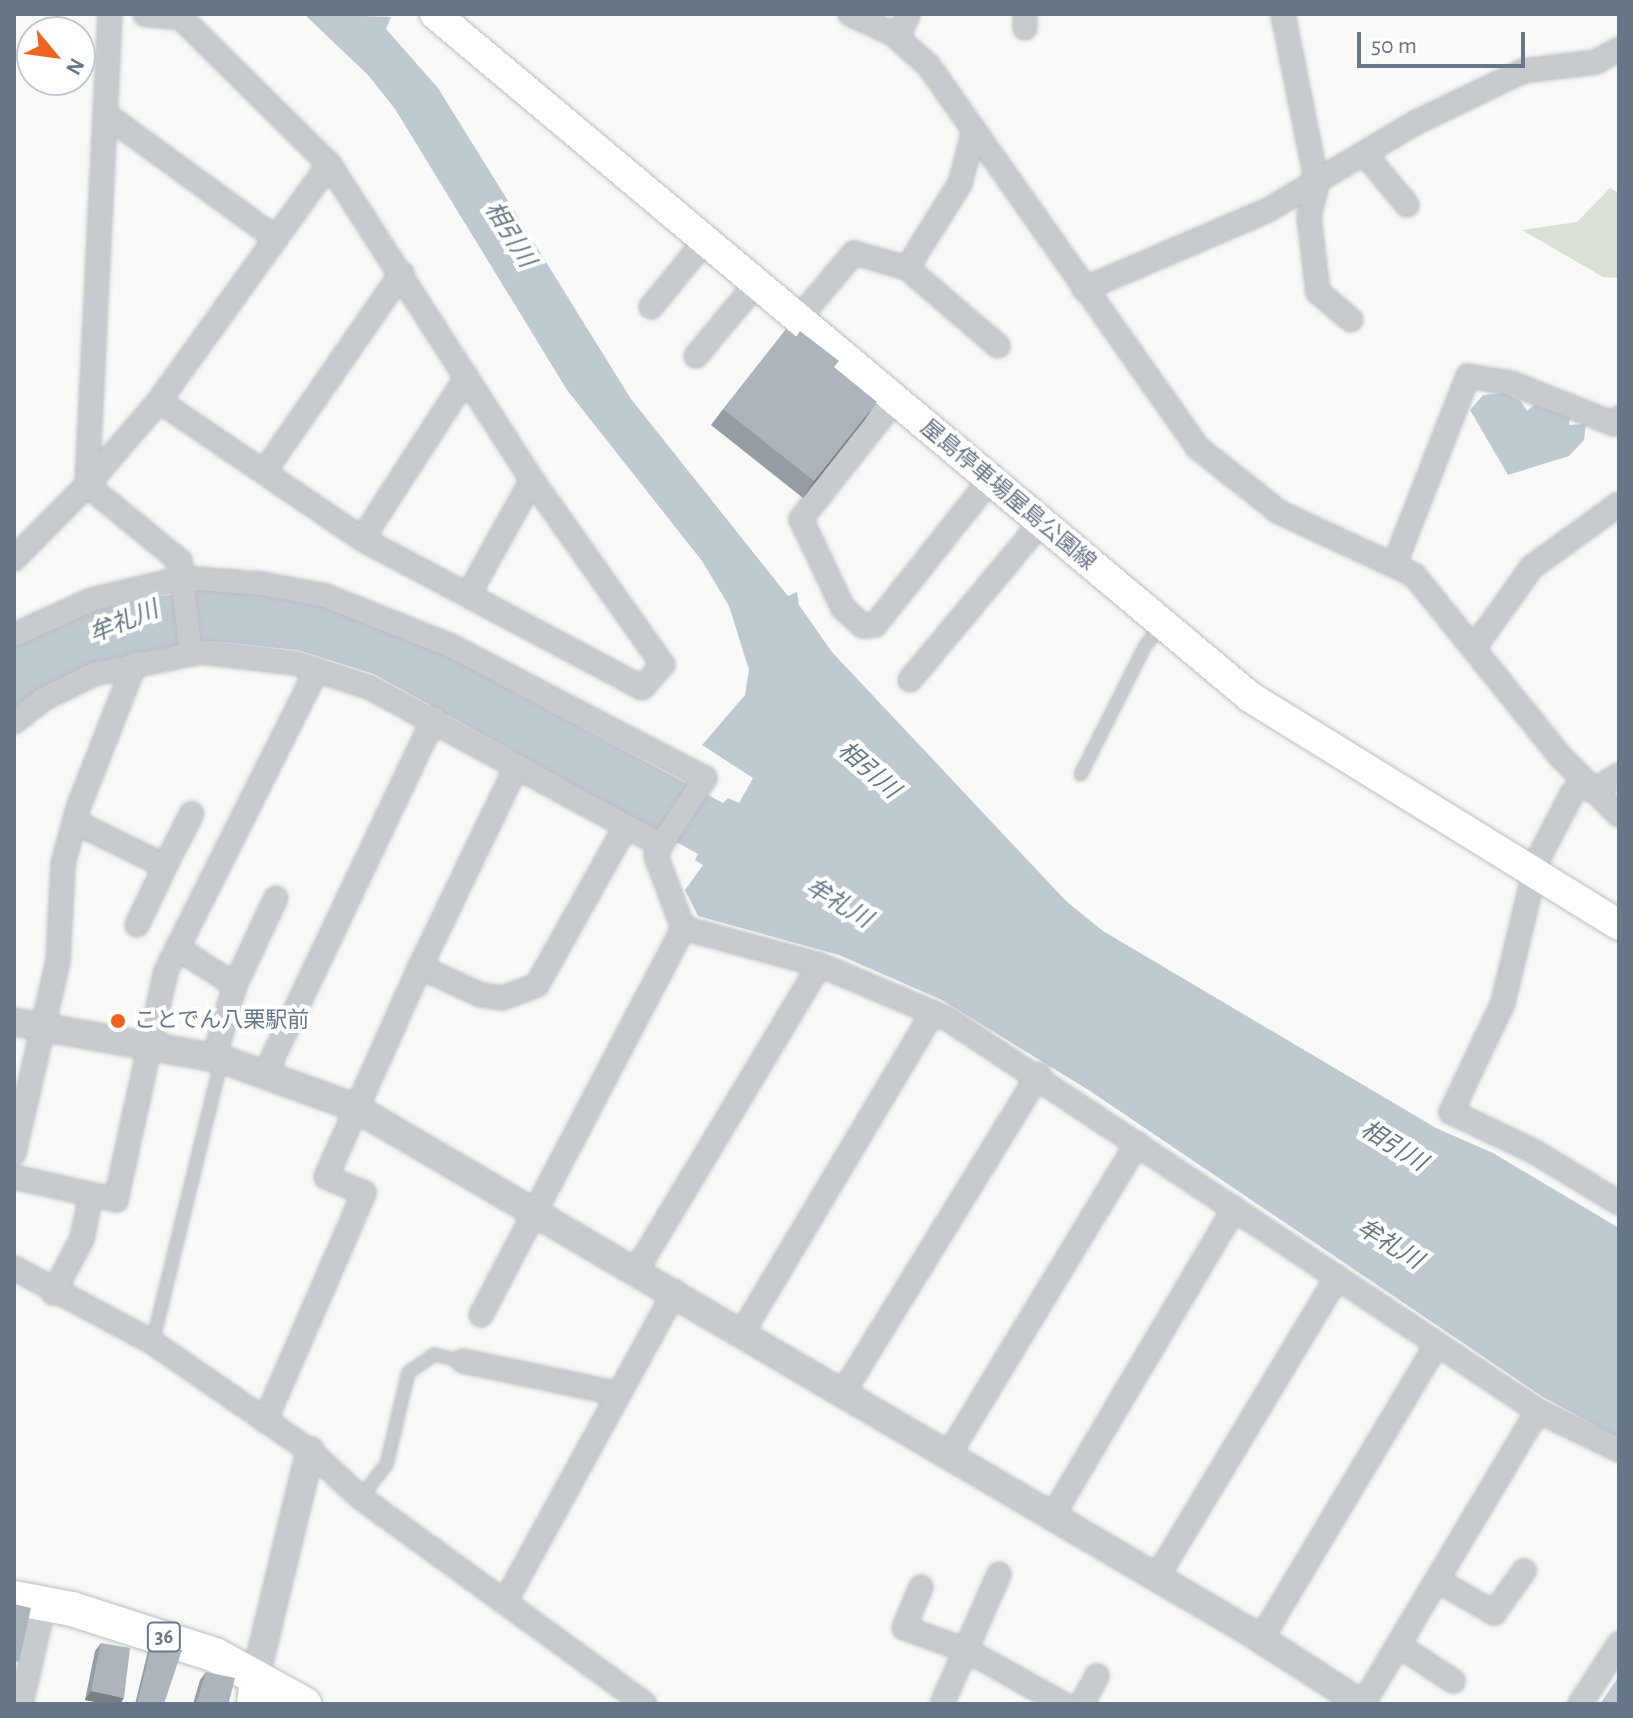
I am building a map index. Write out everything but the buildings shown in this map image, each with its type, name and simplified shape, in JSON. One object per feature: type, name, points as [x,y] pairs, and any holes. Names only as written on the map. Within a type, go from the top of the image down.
[{"type":"main road","name":"屋島停車場屋島公園線","points":[[435,14],[1041,523],[1276,716],[1619,925]]},
{"type":"main road","name":"36","points":[[29,1601],[186,1645],[253,1692],[304,1704]]},
{"type":"street","points":[[87,485],[110,14]]},
{"type":"street","points":[[145,14],[181,18],[329,164],[402,273],[532,480],[663,665],[642,688],[470,592],[362,539],[159,401]]},
{"type":"street","points":[[850,14],[898,38],[928,65],[1176,421],[1223,472],[1279,512],[1395,563],[1422,583],[1588,787],[1619,815]]},
{"type":"street","points":[[898,38],[908,14]]},
{"type":"street","points":[[1283,14],[1317,184],[1309,217],[1318,292],[1351,320]]},
{"type":"street","points":[[1084,289],[1268,210],[1317,184],[1417,122],[1523,71],[1596,62],[1619,49]]},
{"type":"street","points":[[105,114],[275,238]]},
{"type":"street","points":[[907,268],[960,184],[974,130]]},
{"type":"street","points":[[1365,154],[1407,205]]},
{"type":"street","points":[[14,559],[87,485],[159,401],[329,164]]},
{"type":"street","points":[[651,307],[705,241]]},
{"type":"street","points":[[798,319],[854,253],[907,268],[998,346]]},
{"type":"street","points":[[264,472],[402,273]]},
{"type":"street","points":[[696,356],[756,284]]},
{"type":"street","points":[[1395,563],[1468,376],[1511,383],[1617,423]]},
{"type":"street","points":[[362,539],[467,377]]},
{"type":"street","points":[[895,400],[801,519],[843,608],[863,626],[875,625],[990,480]]},
{"type":"street","points":[[470,592],[532,480]]},
{"type":"street","points":[[87,485],[180,561],[191,654]]},
{"type":"street","points":[[1474,648],[1532,567],[1619,504]]},
{"type":"street","points":[[910,680],[1041,523]]},
{"type":"street","points":[[14,635],[92,600],[183,578],[288,588],[379,615],[451,646],[705,778],[656,856],[683,928],[481,1315]]},
{"type":"street","points":[[14,722],[43,699],[94,674],[135,663],[191,654],[243,653],[317,670],[371,688],[434,718],[661,845]]},
{"type":"street","points":[[14,1153],[47,1027],[58,961],[63,864],[75,822],[135,663]]},
{"type":"street","points":[[14,1177],[116,1200],[166,971],[317,670]]},
{"type":"street","points":[[266,1072],[434,718]]},
{"type":"street","points":[[265,1421],[364,1193],[326,1177],[354,1107],[517,765]]},
{"type":"street","points":[[1619,775],[1572,794],[1534,874],[1503,1003],[1451,1112],[1535,1152],[1619,1203]]},
{"type":"street","points":[[137,925],[192,813]]},
{"type":"street","points":[[75,822],[165,866]]},
{"type":"street","points":[[420,967],[481,995],[502,998],[537,985],[626,826]]},
{"type":"street","points":[[218,1058],[235,985],[276,898]]},
{"type":"street","points":[[683,928],[820,965],[933,1012],[1039,1074],[1137,1144],[1538,1411],[1619,1450]]},
{"type":"street","points":[[177,948],[235,985]]},
{"type":"street","points":[[637,1269],[820,965]]},
{"type":"street","points":[[743,1331],[933,1012]]},
{"type":"street","points":[[14,1022],[218,1058],[266,1072],[354,1107],[743,1331],[1261,1639],[1363,1704],[1538,1411]]},
{"type":"street","points":[[844,1391],[1039,1074]]},
{"type":"street","points":[[949,1454],[1137,1144]]},
{"type":"street","points":[[53,1293],[82,1239],[91,1195]]},
{"type":"street","points":[[1053,1515],[1234,1209]]},
{"type":"street","points":[[14,1268],[53,1293],[152,1342],[310,1451],[360,1497],[645,1704]]},
{"type":"street","points":[[1157,1577],[1337,1277]]},
{"type":"street","points":[[505,1602],[675,1292]]},
{"type":"street","points":[[1261,1639],[1437,1344]]},
{"type":"street","points":[[463,1361],[619,1394]]},
{"type":"street","points":[[253,1692],[310,1451]]},
{"type":"street","points":[[1437,1580],[1494,1613],[1524,1571]]},
{"type":"street","points":[[942,1704],[999,1574]]},
{"type":"street","points":[[921,1587],[904,1628],[966,1650],[1063,1704]]},
{"type":"street","points":[[21,1704],[29,1601]]},
{"type":"street","points":[[1580,1704],[1619,1644]]},
{"type":"street","points":[[1398,1645],[1453,1681]]},
{"type":"street","points":[[1082,1704],[1097,1676]]},
{"type":"lane","points":[[1080,774],[1145,645],[1162,624]]},
{"type":"lane","points":[[152,1342],[218,1058]]},
{"type":"lane","points":[[360,1497],[386,1464],[408,1372],[434,1354],[463,1361]]},
{"type":"shaded area","points":[[1610,188],[1619,193],[1619,278],[1603,277],[1522,230],[1577,222]]},
{"type":"water","points":[[304,14],[391,17],[386,29],[438,88],[631,399],[788,596],[797,592],[799,605],[832,652],[1066,901],[1103,931],[1436,1128],[1493,1153],[1619,1228],[1619,1438],[1543,1397],[1090,1091],[942,1000],[839,955],[698,916],[685,890],[703,865],[695,860],[698,854],[374,674],[298,650],[212,641],[127,656],[87,670],[14,710],[14,646],[98,606],[215,588],[305,598],[391,626],[723,803],[728,798],[739,803],[753,778],[702,745],[745,695],[749,670],[729,606],[702,561],[567,390],[395,109],[369,76]]},
{"type":"water","points":[[1503,393],[1520,400],[1527,411],[1534,405],[1552,407],[1570,416],[1569,425],[1586,424],[1584,440],[1569,456],[1508,475],[1470,410],[1483,395]]},
{"type":"water","points":[[1619,1676],[1619,1704],[1600,1704],[1617,1679]]},
{"type":"place","name":"ことでん八栗駅前","points":[[118,1021]]},
{"type":"water label","name":"相引川","points":[[509,235]]},
{"type":"water label","name":"牟礼川","points":[[124,623]]},
{"type":"water label","name":"相引川","points":[[868,771]]},
{"type":"water label","name":"牟礼川","points":[[838,904]]},
{"type":"water label","name":"相引川","points":[[1393,1147]]},
{"type":"water label","name":"牟礼川","points":[[1389,1245]]}]
